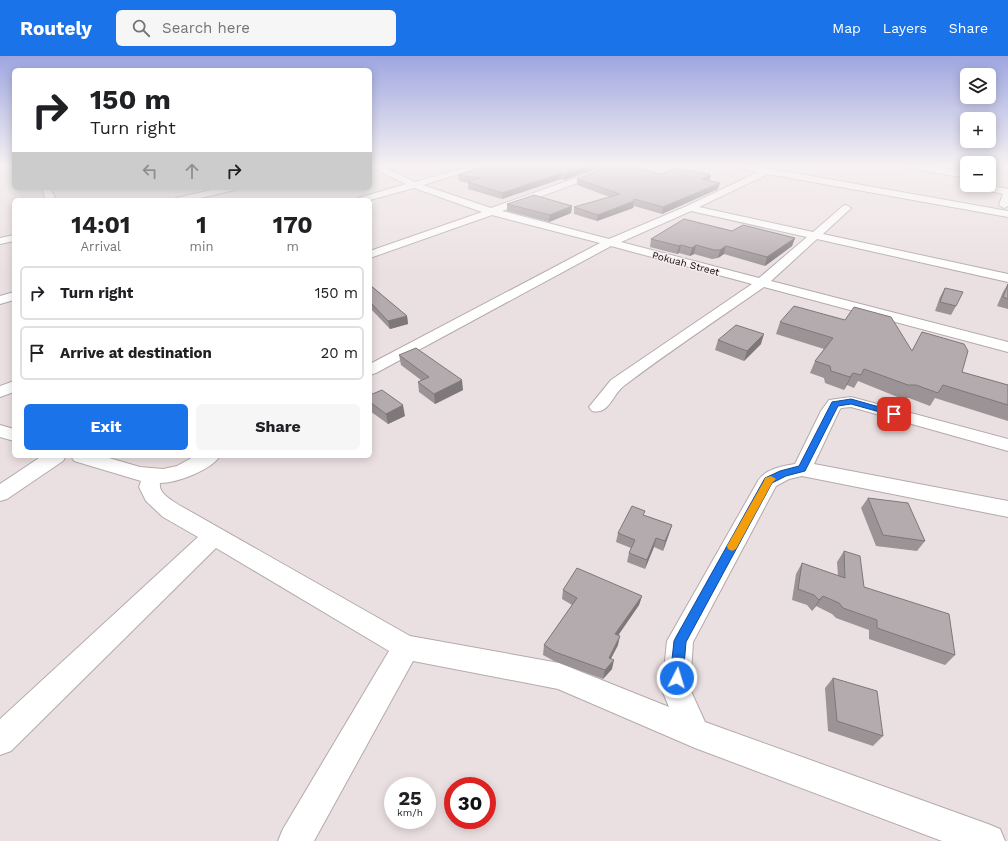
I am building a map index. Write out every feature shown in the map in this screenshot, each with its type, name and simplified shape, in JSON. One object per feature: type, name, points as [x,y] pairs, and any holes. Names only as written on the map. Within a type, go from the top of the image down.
[{"type":"street","name":"Pokuah Street","points":[[459,201],[490,211],[609,243],[1008,347]]},
{"type":"street","points":[[372,254],[520,201]]},
{"type":"street","points":[[372,369],[609,243],[705,201]]},
{"type":"street","points":[[930,201],[1008,214]]},
{"type":"street","points":[[965,207],[969,201]]},
{"type":"street","points":[[1004,205],[1005,201]]},
{"type":"street","points":[[690,208],[1008,278]]},
{"type":"street","points":[[598,407],[617,383],[761,283],[846,208]]},
{"type":"street","points":[[0,242],[12,239]]},
{"type":"street","points":[[0,300],[12,297]]},
{"type":"street","points":[[0,392],[12,387]]},
{"type":"street","points":[[802,469],[830,411],[835,404],[842,402],[851,402],[1008,445]]},
{"type":"street","points":[[0,431],[12,434]]},
{"type":"street","points":[[0,494],[53,458]]},
{"type":"street","points":[[88,458],[152,476],[174,474],[206,458]]},
{"type":"street","points":[[695,733],[676,690],[680,641],[768,481],[784,473],[802,469],[1008,509]]},
{"type":"street","points":[[152,476],[149,487],[153,496],[171,511],[406,647],[559,676],[695,733],[988,841]]},
{"type":"street","points":[[0,740],[214,536]]},
{"type":"street","points":[[295,841],[406,647]]},
{"type":"building","points":[[517,201],[553,201],[572,206],[550,215],[507,204]]},
{"type":"building","points":[[597,201],[634,201],[598,215],[574,207]]},
{"type":"building","points":[[640,201],[678,201],[663,207]]},
{"type":"building","points":[[684,219],[732,231],[743,225],[795,238],[767,257],[726,246],[720,250],[714,250],[696,245],[692,248],[651,239]]},
{"type":"building","points":[[1008,284],[1008,299],[1003,297]]},
{"type":"building","points":[[372,287],[407,316],[388,321],[372,304]]},
{"type":"building","points":[[945,288],[963,292],[956,306],[940,302]]},
{"type":"building","points":[[794,306],[845,320],[854,307],[891,317],[912,351],[922,332],[964,344],[968,351],[962,372],[1008,385],[1008,405],[943,385],[938,393],[916,385],[908,385],[864,369],[861,375],[853,373],[850,377],[831,371],[830,366],[815,361],[833,338],[780,322]]},
{"type":"building","points":[[736,325],[764,334],[747,351],[718,340]]},
{"type":"building","points":[[416,348],[462,380],[434,394],[418,382],[429,377],[399,355]]},
{"type":"building","points":[[382,390],[403,405],[386,414],[372,404],[372,394]]},
{"type":"building","points":[[868,498],[908,503],[925,541],[883,535]]},
{"type":"building","points":[[632,506],[645,511],[643,515],[672,525],[665,541],[656,538],[647,560],[629,553],[635,540],[618,533]]},
{"type":"building","points":[[844,551],[860,556],[864,587],[949,614],[955,655],[877,628],[877,620],[843,608],[839,603],[823,596],[819,600],[814,595],[798,589],[802,563],[845,578]]},
{"type":"building","points":[[577,568],[642,596],[615,634],[620,636],[609,658],[614,660],[605,670],[555,652],[544,645],[577,598],[563,590]]},
{"type":"building","points":[[833,678],[877,691],[883,736],[837,721]]},
{"type":"slow traffic","points":[[732,546],[768,481],[771,479]]},
{"type":"route","points":[[677,678],[680,641],[768,481],[784,473],[802,469],[830,411],[835,404],[851,402],[894,414]]}]
